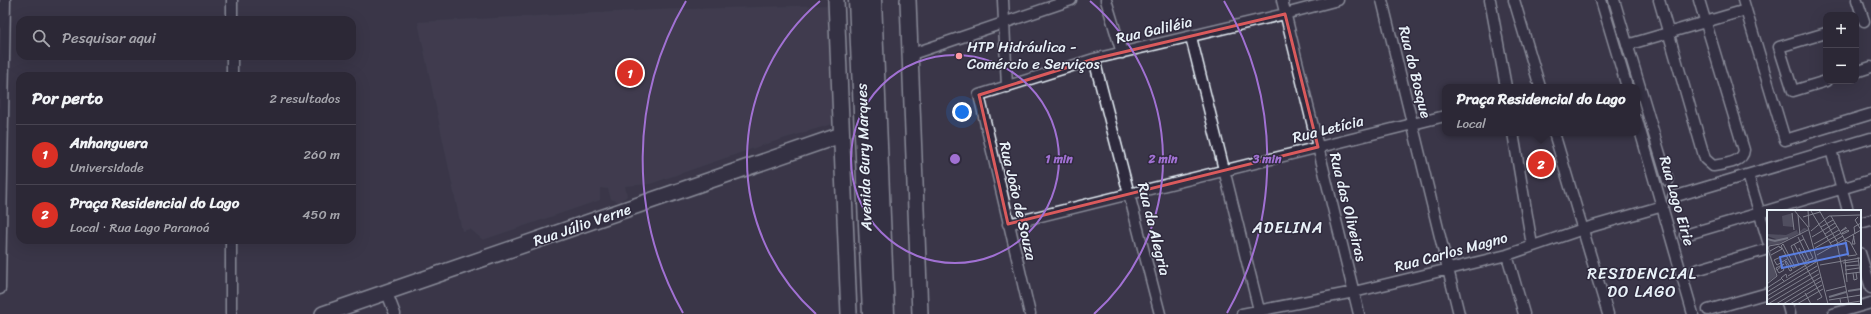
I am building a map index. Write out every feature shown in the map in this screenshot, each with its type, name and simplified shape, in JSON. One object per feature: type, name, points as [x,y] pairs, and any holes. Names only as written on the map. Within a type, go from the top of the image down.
[{"type":"main road","name":"Avenida Gury Marques","points":[[836,0],[849,314]]},
{"type":"main road","name":"Avenida Gury Marques","points":[[857,0],[871,314]]},
{"type":"main road","name":"Avenida Gury Marques","points":[[873,0],[886,314]]},
{"type":"main road","points":[[908,0],[920,314]]},
{"type":"main road","name":"Rua Júlio Verne","points":[[323,314],[841,135]]},
{"type":"street","points":[[0,289],[2,49],[5,0]]},
{"type":"street","points":[[232,0],[232,16]]},
{"type":"street","points":[[1003,0],[1007,87]]},
{"type":"street","points":[[909,55],[1071,0]]},
{"type":"street","points":[[1106,0],[1122,53]]},
{"type":"street","name":"Rua das Oliveiras","points":[[1282,0],[1359,314]]},
{"type":"street","name":"Rua Galiléia","points":[[979,95],[1094,60],[1338,0]]},
{"type":"street","name":"Rua do Bosque","points":[[1382,0],[1459,314]]},
{"type":"street","points":[[1490,0],[1505,84]]},
{"type":"street","points":[[1514,0],[1539,84]]},
{"type":"street","points":[[1601,0],[1626,84]]},
{"type":"street","points":[[1614,0],[1639,84]]},
{"type":"street","points":[[1659,0],[1705,159],[1713,166],[1738,160],[1744,154],[1744,150],[1700,0]]},
{"type":"street","points":[[1743,0],[1785,140],[1871,114]]},
{"type":"street","points":[[1857,0],[1864,21]]},
{"type":"street","points":[[1627,45],[1746,10]]},
{"type":"street","points":[[1823,33],[1779,47],[1793,91],[1823,82]]},
{"type":"street","points":[[1191,37],[1260,312]]},
{"type":"street","points":[[232,60],[232,72]]},
{"type":"street","name":"Rua da Alegria","points":[[1094,60],[1130,193],[1160,314]]},
{"type":"street","points":[[1859,71],[1871,67]]},
{"type":"street","points":[[1640,88],[1668,180]]},
{"type":"street","name":"Rua João de Souza","points":[[979,95],[1030,314]]},
{"type":"street","name":"Rua Letícia","points":[[1008,224],[1442,117]]},
{"type":"street","name":"Rua Lago Eirie","points":[[1640,130],[1693,314]]},
{"type":"street","points":[[1514,136],[1532,245]]},
{"type":"street","points":[[1555,136],[1608,314]]},
{"type":"street","points":[[1673,197],[1871,138]]},
{"type":"street","points":[[1831,150],[1848,210]]},
{"type":"street","points":[[1748,175],[1767,238]]},
{"type":"street","points":[[1769,210],[1871,180]]},
{"type":"street","name":"Rua Carlos Magno","points":[[1242,314],[1260,312],[1354,292],[1507,255],[1532,245],[1663,206]]},
{"type":"street","points":[[1686,235],[1767,211]]},
{"type":"street","points":[[1861,223],[1871,220]]},
{"type":"street","points":[[230,314],[231,244]]},
{"type":"street","points":[[1696,270],[1767,249]]},
{"type":"street","points":[[1507,255],[1524,314]]},
{"type":"street","points":[[1865,264],[1871,288]]},
{"type":"street","points":[[387,292],[395,314]]},
{"type":"street","points":[[1708,310],[1767,293]]},
{"type":"street","points":[[1833,314],[1871,303]]},
{"type":"street","points":[[1787,304],[1790,314]]},
{"type":"highlighted area","points":[[1285,14],[1318,147],[1008,224],[979,95],[1094,59]]},
{"type":"shaded area","points":[[831,5],[832,124],[763,145],[650,184],[625,186],[627,196],[620,202],[611,199],[608,189],[600,188],[600,200],[483,240],[470,229],[462,231],[418,22],[653,10]]},
{"type":"place","name":"HTP Hidráulica - Comércio e Serviços","points":[[959,56]]},
{"type":"place","name":"Anhanguera","points":[[630,73]]},
{"type":"place","name":"Praça Residencial do Lago","points":[[1541,164]]},
{"type":"district","name":"ADELINA","points":[[1288,227]]},
{"type":"district","name":"RESIDENCIAL DO LAGO","points":[[1642,282]]}]
